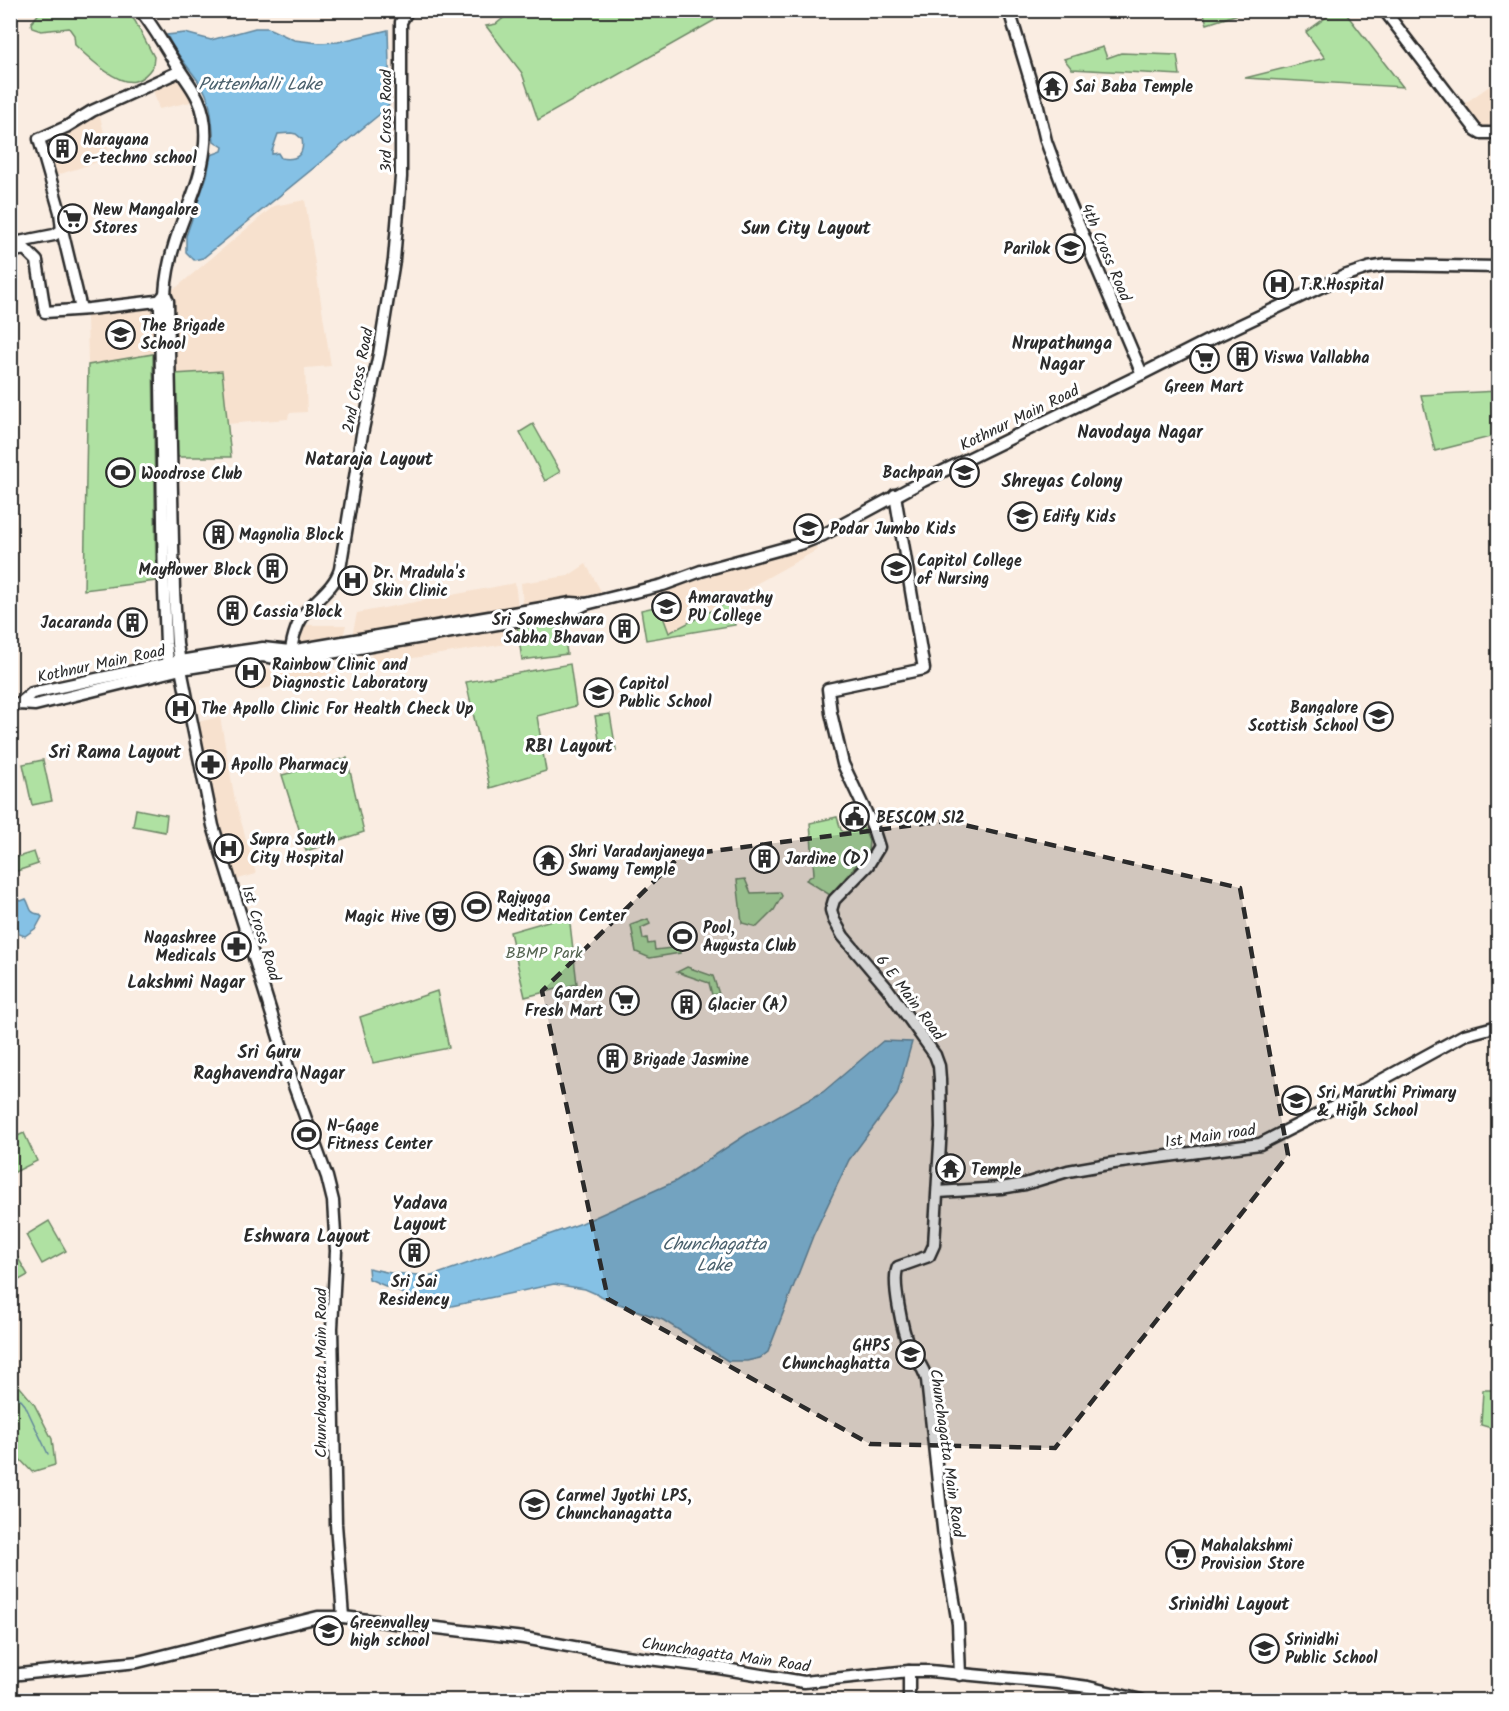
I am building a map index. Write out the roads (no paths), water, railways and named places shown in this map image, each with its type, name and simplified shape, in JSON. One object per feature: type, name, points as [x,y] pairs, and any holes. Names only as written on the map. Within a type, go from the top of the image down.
[{"type":"street","name":"1st Cross Road","points":[[140,10],[152,25],[199,100],[203,116],[204,152],[200,174],[174,243],[166,272],[164,298],[164,591],[175,666],[213,826],[294,1086],[327,1177],[333,1202]]},
{"type":"street","name":"3rd Cross Road","points":[[397,234],[401,177],[401,22],[408,10]]},
{"type":"street","name":"4th Cross Road","points":[[1010,10],[1046,141],[1066,195],[1142,375]]},
{"type":"street","points":[[1384,10],[1476,130],[1481,133],[1498,133]]},
{"type":"street","points":[[81,309],[62,230],[60,212],[39,139],[66,127],[92,111],[180,70]]},
{"type":"street","points":[[10,252],[21,244],[54,235],[62,230]]},
{"type":"street","name":"2nd Cross Road","points":[[290,656],[295,633],[304,615],[335,579],[340,569],[362,434],[382,336],[397,234]]},
{"type":"street","points":[[21,244],[37,261],[45,312],[164,298]]},
{"type":"street","name":"Kothnur Main Road","points":[[15,705],[32,693],[175,666],[262,656],[290,656],[572,611],[586,604],[638,592],[701,571],[802,543],[845,525],[895,495],[980,452],[1344,276],[1368,268],[1396,265],[1498,267]]},
{"type":"street","name":"6 E Main Road","points":[[895,495],[924,669],[828,689],[843,764],[872,825],[879,847],[868,865],[834,900],[831,910],[843,936],[870,966],[935,1054],[940,1079],[941,1128],[938,1192]]},
{"type":"street","name":"1st Main road","points":[[938,1192],[1001,1188],[1025,1184],[1068,1171],[1114,1163],[1260,1144],[1326,1111],[1464,1035],[1498,1026]]},
{"type":"street","name":"Chunchagatta Main Raod","points":[[938,1192],[932,1253],[921,1260],[898,1267],[896,1292],[909,1346],[920,1360],[927,1380],[945,1547],[958,1624],[960,1675]]},
{"type":"street","name":"Chunchagatta Main Road","points":[[333,1202],[336,1251],[332,1328],[336,1524],[343,1617]]},
{"type":"street","name":"Chunchagatta Main Road","points":[[10,1675],[138,1662],[318,1617],[343,1617],[524,1638],[618,1655],[804,1682],[909,1671],[1069,1684],[1141,1701]]},
{"type":"street","points":[[909,1671],[909,1701]]},
{"type":"water","name":"Puttenhalli Lake","points":[[255,28],[268,28],[294,40],[320,43],[338,42],[388,30],[390,100],[389,105],[380,114],[203,258],[194,260],[186,252],[186,236],[207,176],[211,155],[222,151],[223,147],[214,141],[210,108],[204,90],[167,35],[185,33],[211,40]],"holes":[[[278,134],[296,134],[302,139],[303,145],[298,156],[286,159],[281,158],[278,153],[272,154]]]},
{"type":"water","points":[[15,898],[21,901],[26,899],[31,911],[42,917],[36,928],[25,936],[19,934],[17,924],[11,922],[11,910]]},
{"type":"water","name":"Pool, Augusta Club","points":[[691,928],[693,941],[670,944],[669,941],[673,939],[671,932]]},
{"type":"water","name":"Chunchagatta Lake","points":[[883,1041],[912,1042],[897,1095],[849,1160],[813,1236],[768,1352],[760,1358],[728,1361],[663,1320],[585,1289],[554,1284],[447,1307],[413,1298],[369,1279],[368,1268],[391,1273],[432,1276],[582,1223],[676,1181],[747,1134],[823,1092]]},
{"type":"waterway","points":[[10,1387],[25,1405],[48,1454]]},
{"type":"place","name":"Sai Baba Temple","points":[[1053,86]]},
{"type":"place","name":"Narayana e-techno school","points":[[62,148]]},
{"type":"place","name":"New Mangalore Stores","points":[[72,218]]},
{"type":"place","name":"Parilok","points":[[1071,248]]},
{"type":"place","name":"T.R.Hospital","points":[[1279,284]]},
{"type":"place","name":"The Brigade School","points":[[120,334]]},
{"type":"place","name":"Viswa Vallabha","points":[[1243,357]]},
{"type":"place","name":"Green Mart","points":[[1204,358]]},
{"type":"place","name":"Bachpan","points":[[964,472]]},
{"type":"place","name":"Woodrose Club","points":[[120,473]]},
{"type":"place","name":"Edify Kids","points":[[1022,516]]},
{"type":"place","name":"Podar Jumbo Kids","points":[[809,528]]},
{"type":"place","name":"Magnolia Block","points":[[218,534]]},
{"type":"place","name":"Mayflower Block","points":[[272,569]]},
{"type":"place","name":"Capitol College of Nursing","points":[[896,569]]},
{"type":"place","name":"Dr. Mradula's Skin Clinic","points":[[352,581]]},
{"type":"place","name":"Amaravathy PU College","points":[[667,606]]},
{"type":"place","name":"Cassia Block","points":[[232,611]]},
{"type":"place","name":"Jacaranda","points":[[133,622]]},
{"type":"place","name":"Sri Someshwara Sabha Bhavan","points":[[625,628]]},
{"type":"place","name":"Rainbow Clinic and Diagnostic Laboratory","points":[[251,673]]},
{"type":"place","name":"Capitol Public School","points":[[598,692]]},
{"type":"place","name":"The Apollo Clinic For Health Check Up","points":[[180,708]]},
{"type":"place","name":"Bangalore Scottish School","points":[[1379,716]]},
{"type":"place","name":"Apollo Pharmacy","points":[[210,764]]},
{"type":"place","name":"BESCOM S12","points":[[855,817]]},
{"type":"place","name":"Supra South City Hospital","points":[[229,848]]},
{"type":"place","name":"Jardine (D)","points":[[764,858]]},
{"type":"place","name":"Shri Varadanjaneya Swamy Temple","points":[[548,860]]},
{"type":"place","name":"Rajyoga Meditation Center","points":[[476,906]]},
{"type":"place","name":"Magic Hive","points":[[441,916]]},
{"type":"place","name":"Pool, Augusta Club","points":[[682,936]]},
{"type":"place","name":"Nagashree Medicals","points":[[237,946]]},
{"type":"place","name":"Garden Fresh Mart","points":[[624,1001]]},
{"type":"place","name":"Glacier (A)","points":[[687,1004]]},
{"type":"place","name":"Brigade Jasmine","points":[[612,1059]]},
{"type":"place","name":"Sri Maruthi Primary & High School","points":[[1296,1101]]},
{"type":"place","name":"N-Gage Fitness Center","points":[[306,1134]]},
{"type":"place","name":"Temple","points":[[950,1169]]},
{"type":"place","name":"Sri Sai Residency","points":[[414,1253]]},
{"type":"place","name":"GHPS Chunchaghatta","points":[[911,1354]]},
{"type":"place","name":"Carmel Jyothi LPS, Chunchanagatta","points":[[535,1504]]},
{"type":"place","name":"Mahalakshmi Provision Store","points":[[1180,1554]]},
{"type":"place","name":"Greenvalley high school","points":[[329,1631]]},
{"type":"place","name":"Srinidhi Public School","points":[[1264,1648]]},
{"type":"district","name":"Sun City Layout","points":[[806,228]]},
{"type":"district","name":"Nrupathunga Nagar","points":[[1062,353]]},
{"type":"district","name":"Navodaya Nagar","points":[[1140,432]]},
{"type":"district","name":"Nataraja Layout","points":[[369,459]]},
{"type":"district","name":"Shreyas Colony","points":[[1062,481]]},
{"type":"district","name":"RBI Layout","points":[[569,746]]},
{"type":"district","name":"Sri Rama Layout","points":[[115,752]]},
{"type":"district","name":"Lakshmi Nagar","points":[[186,982]]},
{"type":"district","name":"Sri Guru Raghavendra Nagar","points":[[269,1062]]},
{"type":"district","name":"Yadava Layout","points":[[420,1213]]},
{"type":"district","name":"Eshwara Layout","points":[[307,1236]]},
{"type":"district","name":"Srinidhi Layout","points":[[1229,1604]]},
{"type":"park label","name":"BBMP Park","points":[[544,952]]}]
